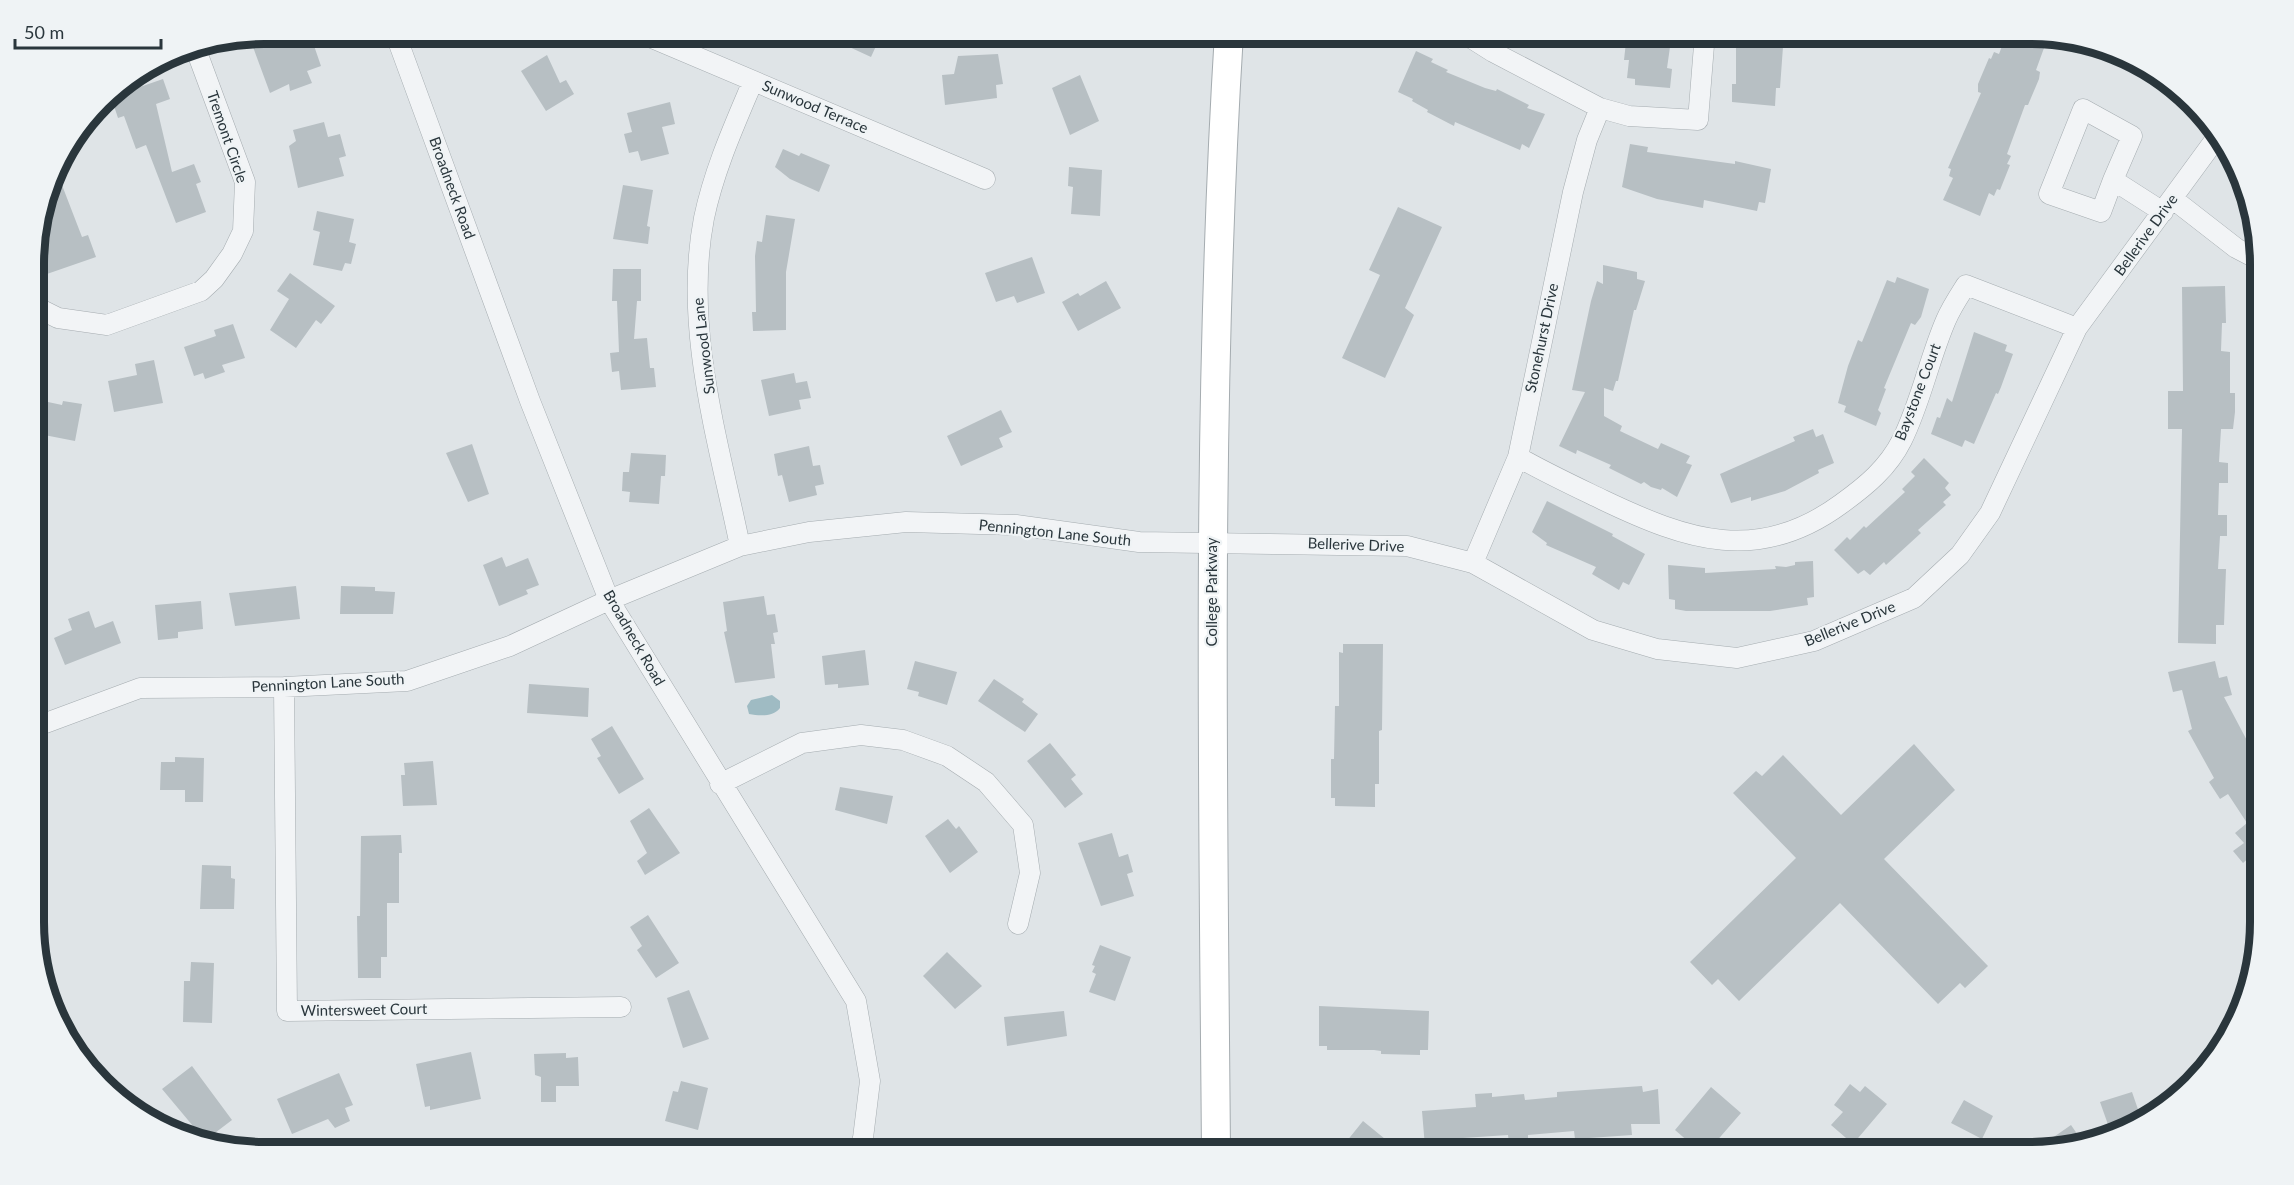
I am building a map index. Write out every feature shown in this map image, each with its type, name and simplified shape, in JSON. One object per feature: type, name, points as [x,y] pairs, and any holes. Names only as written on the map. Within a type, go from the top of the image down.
[{"type":"main road","name":"College Parkway","points":[[1216,1142],[1212,544],[1218,242],[1228,44]]},
{"type":"street","name":"Broadneck Road","points":[[399,44],[526,390],[609,600],[720,784],[856,1001],[870,1081],[862,1142]]},
{"type":"street","name":"Sunwood Terrace","points":[[666,44],[985,179]]},
{"type":"street","points":[[1480,44],[1600,108],[1629,116],[1698,120],[1704,44]]},
{"type":"street","name":"Tremont Circle","points":[[44,311],[58,318],[107,325],[201,291],[214,279],[232,254],[243,231],[245,182],[198,54]]},
{"type":"street","name":"Sunwood Lane","points":[[740,546],[703,361],[698,324],[697,272],[704,218],[719,162],[753,81]]},
{"type":"street","name":"Stonehurst Drive","points":[[1473,563],[1518,457],[1573,192],[1587,140],[1600,108]]},
{"type":"street","points":[[2083,109],[2132,136],[2113,180],[2101,212],[2049,194],[2083,109]]},
{"type":"street","name":"Bellerive Drive","points":[[1212,544],[1407,546],[1473,563],[1593,630],[1657,649],[1737,658],[1814,641],[1914,598],[1960,555],[1990,513],[2077,328],[2213,141]]},
{"type":"street","points":[[2113,180],[2168,205],[2250,255]]},
{"type":"street","name":"Baystone Court","points":[[1518,457],[1553,477],[1653,523],[1683,533],[1723,540],[1767,539],[1799,529],[1833,510],[1874,480],[1902,440],[1946,319],[1966,285],[2077,328]]},
{"type":"street","name":"Pennington Lane South","points":[[44,723],[140,688],[284,687],[407,681],[510,646],[609,600],[740,546],[809,532],[906,522],[1016,525],[1139,542],[1212,544]]},
{"type":"street","name":"Wintersweet Court","points":[[284,687],[287,1011],[621,1007]]},
{"type":"street","points":[[720,784],[802,743],[861,735],[903,740],[947,756],[986,782],[1023,825],[1030,873],[1018,924]]},
{"type":"water","points":[[772,695],[780,701],[780,708],[777,711],[766,715],[749,714],[747,706],[751,700]]},
{"type":"building","points":[[276,44],[277,47],[287,44],[313,44],[321,66],[307,71],[312,83],[290,91],[289,84],[270,93],[253,47]]},
{"type":"building","points":[[843,44],[877,44],[871,57]]},
{"type":"building","points":[[1626,44],[1670,44],[1667,68],[1672,69],[1670,88],[1635,85],[1635,79],[1627,78],[1629,60],[1624,60]]},
{"type":"building","points":[[1736,44],[1783,44],[1780,88],[1776,88],[1775,106],[1732,102],[1732,84],[1736,84]]},
{"type":"building","points":[[2003,44],[2034,44],[2044,48],[2036,70],[2040,72],[2039,79],[2028,105],[2025,105],[2007,154],[2011,156],[2007,164],[2010,165],[2000,190],[1997,189],[1994,196],[1989,193],[1980,216],[1943,200],[1953,178],[1949,176],[1951,169],[1948,168],[1981,93],[1978,92],[1978,84],[1989,58],[1991,59],[1994,52],[1999,54]]},
{"type":"building","points":[[1416,51],[1433,59],[1431,62],[1448,70],[1446,72],[1485,88],[1496,91],[1497,89],[1529,105],[1527,108],[1545,114],[1529,148],[1522,144],[1520,150],[1455,122],[1454,126],[1427,112],[1428,110],[1412,101],[1413,99],[1398,92]]},
{"type":"building","points":[[998,54],[1003,84],[996,85],[997,98],[945,105],[942,75],[954,74],[958,56]]},
{"type":"building","points":[[547,55],[560,83],[566,80],[574,94],[546,111],[521,71]]},
{"type":"building","points":[[1080,75],[1099,121],[1070,135],[1052,88]]},
{"type":"building","points":[[163,79],[170,99],[156,104],[172,172],[194,164],[201,182],[196,184],[206,212],[176,223],[146,145],[136,149],[124,116],[118,118],[113,103],[125,92]]},
{"type":"building","points":[[670,102],[675,124],[662,127],[669,154],[641,161],[638,151],[629,153],[624,134],[632,132],[627,113]]},
{"type":"building","points":[[324,122],[328,137],[340,134],[346,156],[339,158],[344,176],[298,188],[289,146],[296,141],[293,130]]},
{"type":"building","points":[[1630,144],[1648,147],[1647,152],[1735,164],[1735,161],[1771,169],[1765,203],[1759,202],[1757,211],[1704,200],[1703,208],[1657,199],[1622,187]]},
{"type":"building","points":[[783,149],[799,156],[801,153],[830,165],[819,192],[790,179],[775,167]]},
{"type":"building","points":[[1069,167],[1102,170],[1100,216],[1071,214],[1073,187],[1068,186]]},
{"type":"building","points":[[60,180],[82,237],[88,235],[96,257],[44,275],[44,251],[47,250],[44,244],[45,234]]},
{"type":"building","points":[[623,185],[653,190],[647,226],[650,227],[648,244],[613,239]]},
{"type":"building","points":[[1398,207],[1442,227],[1405,308],[1414,315],[1385,378],[1342,358],[1380,275],[1369,270]]},
{"type":"building","points":[[317,211],[354,219],[349,242],[356,244],[351,264],[345,263],[342,271],[313,265],[320,232],[313,230]]},
{"type":"building","points":[[766,215],[795,219],[786,272],[786,330],[753,331],[752,312],[756,312],[755,256],[757,241],[762,242]]},
{"type":"building","points":[[1032,257],[1045,293],[1017,303],[1014,296],[996,302],[985,273]]},
{"type":"building","points":[[1603,265],[1637,272],[1637,279],[1645,281],[1636,310],[1634,310],[1618,381],[1613,391],[1604,388],[1604,416],[1622,426],[1620,431],[1658,449],[1661,443],[1690,456],[1686,463],[1692,465],[1677,497],[1662,488],[1661,490],[1651,487],[1644,482],[1641,484],[1609,468],[1611,465],[1577,450],[1576,454],[1559,446],[1585,392],[1572,390],[1591,301],[1597,281],[1603,284]]},
{"type":"building","points":[[613,269],[641,269],[641,301],[637,301],[634,339],[647,338],[650,368],[654,368],[656,387],[621,390],[619,371],[612,372],[610,353],[619,352],[617,301],[612,301]]},
{"type":"building","points":[[290,273],[335,306],[321,324],[316,320],[296,348],[270,330],[289,299],[277,291]]},
{"type":"building","points":[[1897,277],[1929,289],[1921,317],[1915,325],[1911,323],[1884,388],[1886,389],[1878,410],[1881,413],[1876,426],[1844,412],[1846,406],[1838,403],[1858,340],[1862,342],[1887,280],[1895,283]]},
{"type":"building","points":[[1106,281],[1121,308],[1078,331],[1062,302],[1078,293],[1080,296]]},
{"type":"building","points":[[2225,286],[2226,323],[2222,323],[2221,351],[2230,352],[2230,393],[2235,393],[2235,412],[2233,429],[2221,429],[2219,462],[2228,463],[2228,483],[2219,483],[2218,515],[2227,515],[2227,536],[2220,536],[2218,569],[2226,569],[2224,625],[2216,625],[2216,644],[2178,643],[2182,429],[2168,429],[2168,391],[2183,391],[2182,287]]},
{"type":"building","points":[[233,324],[245,358],[222,365],[225,372],[205,379],[203,373],[194,376],[184,347],[216,336],[214,330]]},
{"type":"building","points":[[1974,332],[2007,345],[2005,351],[2013,354],[1998,394],[1996,393],[1974,444],[1965,440],[1962,447],[1931,434],[1947,398],[1952,402]]},
{"type":"building","points":[[154,360],[163,403],[114,412],[108,381],[137,375],[135,364]]},
{"type":"building","points":[[794,373],[796,383],[807,381],[811,398],[799,400],[801,409],[769,416],[761,380]]},
{"type":"building","points":[[44,401],[62,405],[63,401],[82,404],[75,441],[44,435]]},
{"type":"building","points":[[1001,410],[1012,432],[999,438],[1003,447],[961,466],[947,436]]},
{"type":"building","points":[[1813,429],[1816,437],[1823,434],[1834,463],[1818,470],[1819,473],[1785,491],[1751,501],[1751,497],[1731,503],[1720,474],[1795,441],[1793,437]]},
{"type":"building","points":[[472,444],[489,494],[468,502],[446,453]]},
{"type":"building","points":[[809,446],[813,466],[820,465],[824,484],[815,486],[817,495],[789,502],[782,475],[778,476],[774,454]]},
{"type":"building","points":[[631,453],[666,455],[665,476],[661,476],[659,504],[629,502],[630,492],[622,491],[623,472],[629,472]]},
{"type":"building","points":[[1924,458],[1949,483],[1945,488],[1951,495],[1943,502],[1946,505],[1918,530],[1921,533],[1886,565],[1884,562],[1870,575],[1864,570],[1858,574],[1834,550],[1847,537],[1850,540],[1864,526],[1866,528],[1905,492],[1902,489],[1915,476],[1911,472]]},
{"type":"building","points":[[1547,501],[1613,534],[1612,536],[1645,554],[1629,585],[1623,582],[1619,590],[1592,574],[1596,567],[1546,545],[1547,543],[1532,532]]},
{"type":"building","points":[[502,557],[506,567],[528,558],[539,585],[526,590],[528,594],[499,606],[483,565]]},
{"type":"building","points":[[1813,561],[1814,597],[1807,598],[1808,605],[1770,611],[1686,611],[1675,609],[1675,600],[1669,599],[1668,565],[1705,568],[1705,573],[1776,569],[1775,566],[1786,567],[1795,565],[1795,562]]},
{"type":"building","points":[[296,586],[300,619],[235,626],[229,593]]},
{"type":"building","points":[[341,586],[375,587],[375,591],[395,592],[393,614],[340,614]]},
{"type":"building","points":[[764,596],[767,615],[775,614],[778,632],[773,633],[775,644],[771,644],[775,678],[735,683],[724,632],[727,631],[723,602]]},
{"type":"building","points":[[201,601],[203,629],[178,632],[178,638],[158,640],[155,605]]},
{"type":"building","points":[[89,611],[95,628],[113,621],[121,643],[65,665],[54,638],[72,630],[68,619]]},
{"type":"building","points":[[1343,644],[1383,644],[1382,730],[1379,731],[1379,784],[1375,784],[1375,807],[1335,806],[1335,798],[1331,798],[1335,706],[1339,706],[1339,652],[1343,653]]},
{"type":"building","points":[[865,650],[869,685],[838,688],[838,684],[825,685],[822,656]]},
{"type":"building","points":[[915,661],[957,672],[947,705],[918,696],[919,692],[907,689]]},
{"type":"building","points":[[2215,661],[2219,678],[2227,676],[2232,695],[2224,697],[2250,746],[2250,857],[2243,863],[2233,851],[2244,843],[2235,833],[2247,823],[2228,794],[2220,799],[2209,782],[2214,778],[2188,731],[2192,729],[2182,690],[2173,692],[2168,672]]},
{"type":"building","points":[[994,679],[1024,699],[1022,702],[1038,714],[1025,732],[978,701]]},
{"type":"building","points":[[529,684],[589,688],[588,717],[527,713]]},
{"type":"building","points":[[612,726],[644,779],[619,794],[597,758],[601,756],[591,739]]},
{"type":"building","points":[[1050,743],[1076,775],[1071,779],[1083,794],[1065,808],[1027,761]]},
{"type":"building","points":[[1914,744],[1955,790],[1884,859],[1988,966],[1965,988],[1960,983],[1938,1004],[1840,903],[1739,1001],[1718,979],[1712,985],[1690,962],[1796,858],[1733,793],[1756,771],[1762,776],[1783,755],[1841,815]]},
{"type":"building","points":[[175,757],[204,758],[203,802],[185,802],[185,790],[160,790],[161,762],[175,762]]},
{"type":"building","points":[[433,761],[437,805],[403,806],[401,775],[405,775],[404,763]]},
{"type":"building","points":[[840,787],[893,796],[887,824],[835,810]]},
{"type":"building","points":[[649,808],[680,853],[645,875],[637,861],[647,853],[630,821]]},
{"type":"building","points":[[948,819],[956,829],[959,826],[978,852],[950,873],[925,836]]},
{"type":"building","points":[[1112,833],[1119,857],[1128,854],[1133,872],[1127,874],[1134,896],[1101,906],[1078,843]]},
{"type":"building","points":[[401,835],[399,903],[387,903],[387,957],[381,957],[381,978],[358,978],[357,916],[360,916],[361,836]]},
{"type":"building","points":[[202,865],[231,866],[231,878],[235,879],[234,909],[200,909]]},
{"type":"building","points":[[648,915],[679,963],[656,978],[637,950],[642,946],[630,927]]},
{"type":"building","points":[[1100,945],[1131,957],[1115,1001],[1089,992],[1096,974],[1092,972],[1095,966],[1092,965]]},
{"type":"building","points":[[947,952],[982,986],[955,1009],[923,976]]},
{"type":"building","points":[[191,962],[214,963],[212,1023],[183,1022],[184,981],[190,981]]},
{"type":"building","points":[[689,990],[709,1039],[683,1048],[667,998]]},
{"type":"building","points":[[1319,1006],[1429,1011],[1428,1050],[1420,1050],[1420,1055],[1381,1054],[1381,1051],[1374,1050],[1327,1050],[1327,1046],[1319,1046]]},
{"type":"building","points":[[1064,1011],[1067,1036],[1007,1046],[1004,1017]]},
{"type":"building","points":[[471,1052],[481,1099],[430,1110],[430,1106],[425,1107],[416,1064]]},
{"type":"building","points":[[566,1053],[566,1058],[578,1057],[579,1086],[556,1086],[556,1102],[541,1102],[541,1077],[535,1075],[534,1054]]},
{"type":"building","points":[[192,1066],[232,1120],[212,1135],[197,1131],[162,1089]]},
{"type":"building","points":[[339,1073],[353,1105],[345,1108],[350,1121],[335,1128],[328,1119],[292,1134],[277,1099]]},
{"type":"building","points":[[681,1081],[708,1088],[698,1130],[665,1121],[673,1091],[678,1092]]},
{"type":"building","points":[[1850,1084],[1860,1092],[1865,1086],[1887,1104],[1855,1142],[1851,1142],[1831,1125],[1843,1112],[1834,1105]]},
{"type":"building","points":[[1642,1086],[1643,1092],[1658,1089],[1660,1124],[1631,1124],[1632,1135],[1575,1139],[1574,1131],[1528,1135],[1528,1142],[1509,1142],[1508,1135],[1463,1138],[1464,1142],[1425,1142],[1422,1111],[1476,1107],[1475,1094],[1492,1093],[1492,1097],[1524,1094],[1525,1100],[1557,1097],[1557,1092]]},
{"type":"building","points":[[1711,1087],[1741,1113],[1716,1142],[1692,1140],[1689,1142],[1675,1130]]},
{"type":"building","points":[[2132,1092],[2139,1113],[2109,1127],[2100,1102]]},
{"type":"building","points":[[1964,1100],[1993,1116],[1982,1139],[1951,1123]]},
{"type":"building","points":[[1363,1121],[1389,1142],[1346,1142]]},
{"type":"building","points":[[2071,1125],[2079,1136],[2060,1140],[2048,1141]]}]
